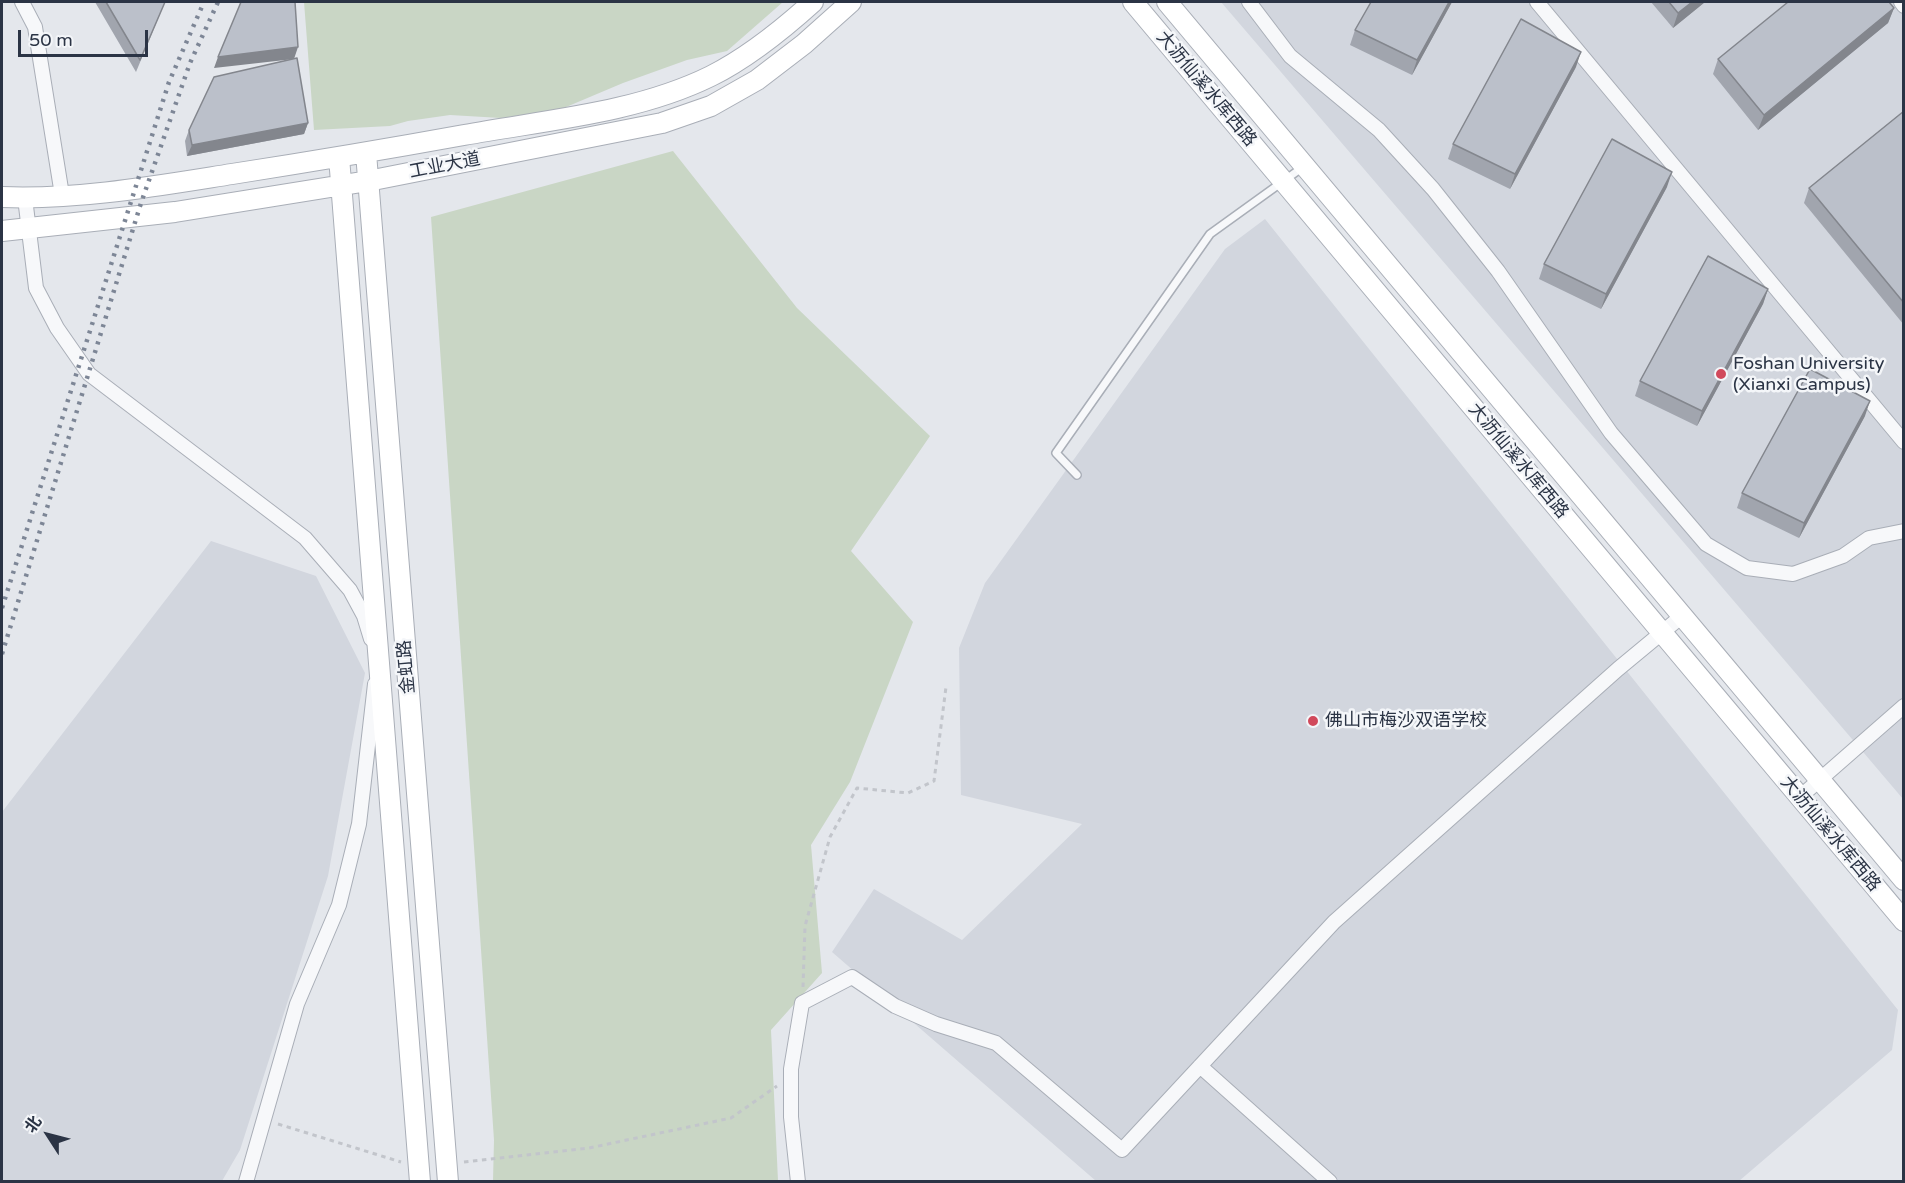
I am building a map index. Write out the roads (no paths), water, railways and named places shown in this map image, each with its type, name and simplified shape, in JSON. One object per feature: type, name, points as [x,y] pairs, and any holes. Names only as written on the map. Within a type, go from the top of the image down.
[{"type":"street","points":[[2,197],[62,195],[35,27],[22,2]]},
{"type":"street","name":"工业大道","points":[[62,195],[159,186],[366,153],[619,107],[663,95],[710,76],[744,57],[783,29],[813,2]]},
{"type":"street","name":"工业大道","points":[[2,231],[28,230],[175,212],[368,181],[662,123],[711,106],[758,80],[804,44],[851,2]]},
{"type":"street","name":"大沥仙溪水库西路","points":[[1133,2],[1904,921]]},
{"type":"street","points":[[1167,2],[1904,880]]},
{"type":"street","points":[[1249,2],[1290,56],[1379,130],[1434,189],[1498,271],[1611,433],[1706,544],[1747,568],[1793,574],[1843,556],[1869,538],[1904,531]]},
{"type":"street","points":[[1537,2],[1904,442]]},
{"type":"street","points":[[1901,2],[1904,6]]},
{"type":"street","name":"金虹路","points":[[366,153],[448,1172]]},
{"type":"street","name":"金虹路","points":[[339,157],[420,1174]]},
{"type":"street","points":[[25,198],[36,288],[57,328],[89,374],[305,538],[350,590],[364,616],[378,663],[357,835],[339,905],[297,1004],[246,1182]]},
{"type":"street","points":[[798,1182],[791,1077],[802,1004],[852,977],[895,1006],[936,1024],[996,1044],[1122,1150],[1334,922],[1617,669],[1682,616]]},
{"type":"street","points":[[1800,797],[1904,706]]},
{"type":"street","points":[[1200,1066],[1330,1182]]},
{"type":"lane","points":[[1077,475],[1056,453],[1210,234],[1305,165]]},
{"type":"railway","points":[[2,608],[169,82],[204,2]]},
{"type":"railway","points":[[2,654],[141,203],[190,63],[218,2]]},
{"type":"place","name":"Foshan University (Xianxi Campus)","points":[[1721,374]]},
{"type":"place","name":"佛山市梅沙双语学校","points":[[1313,721]]}]
